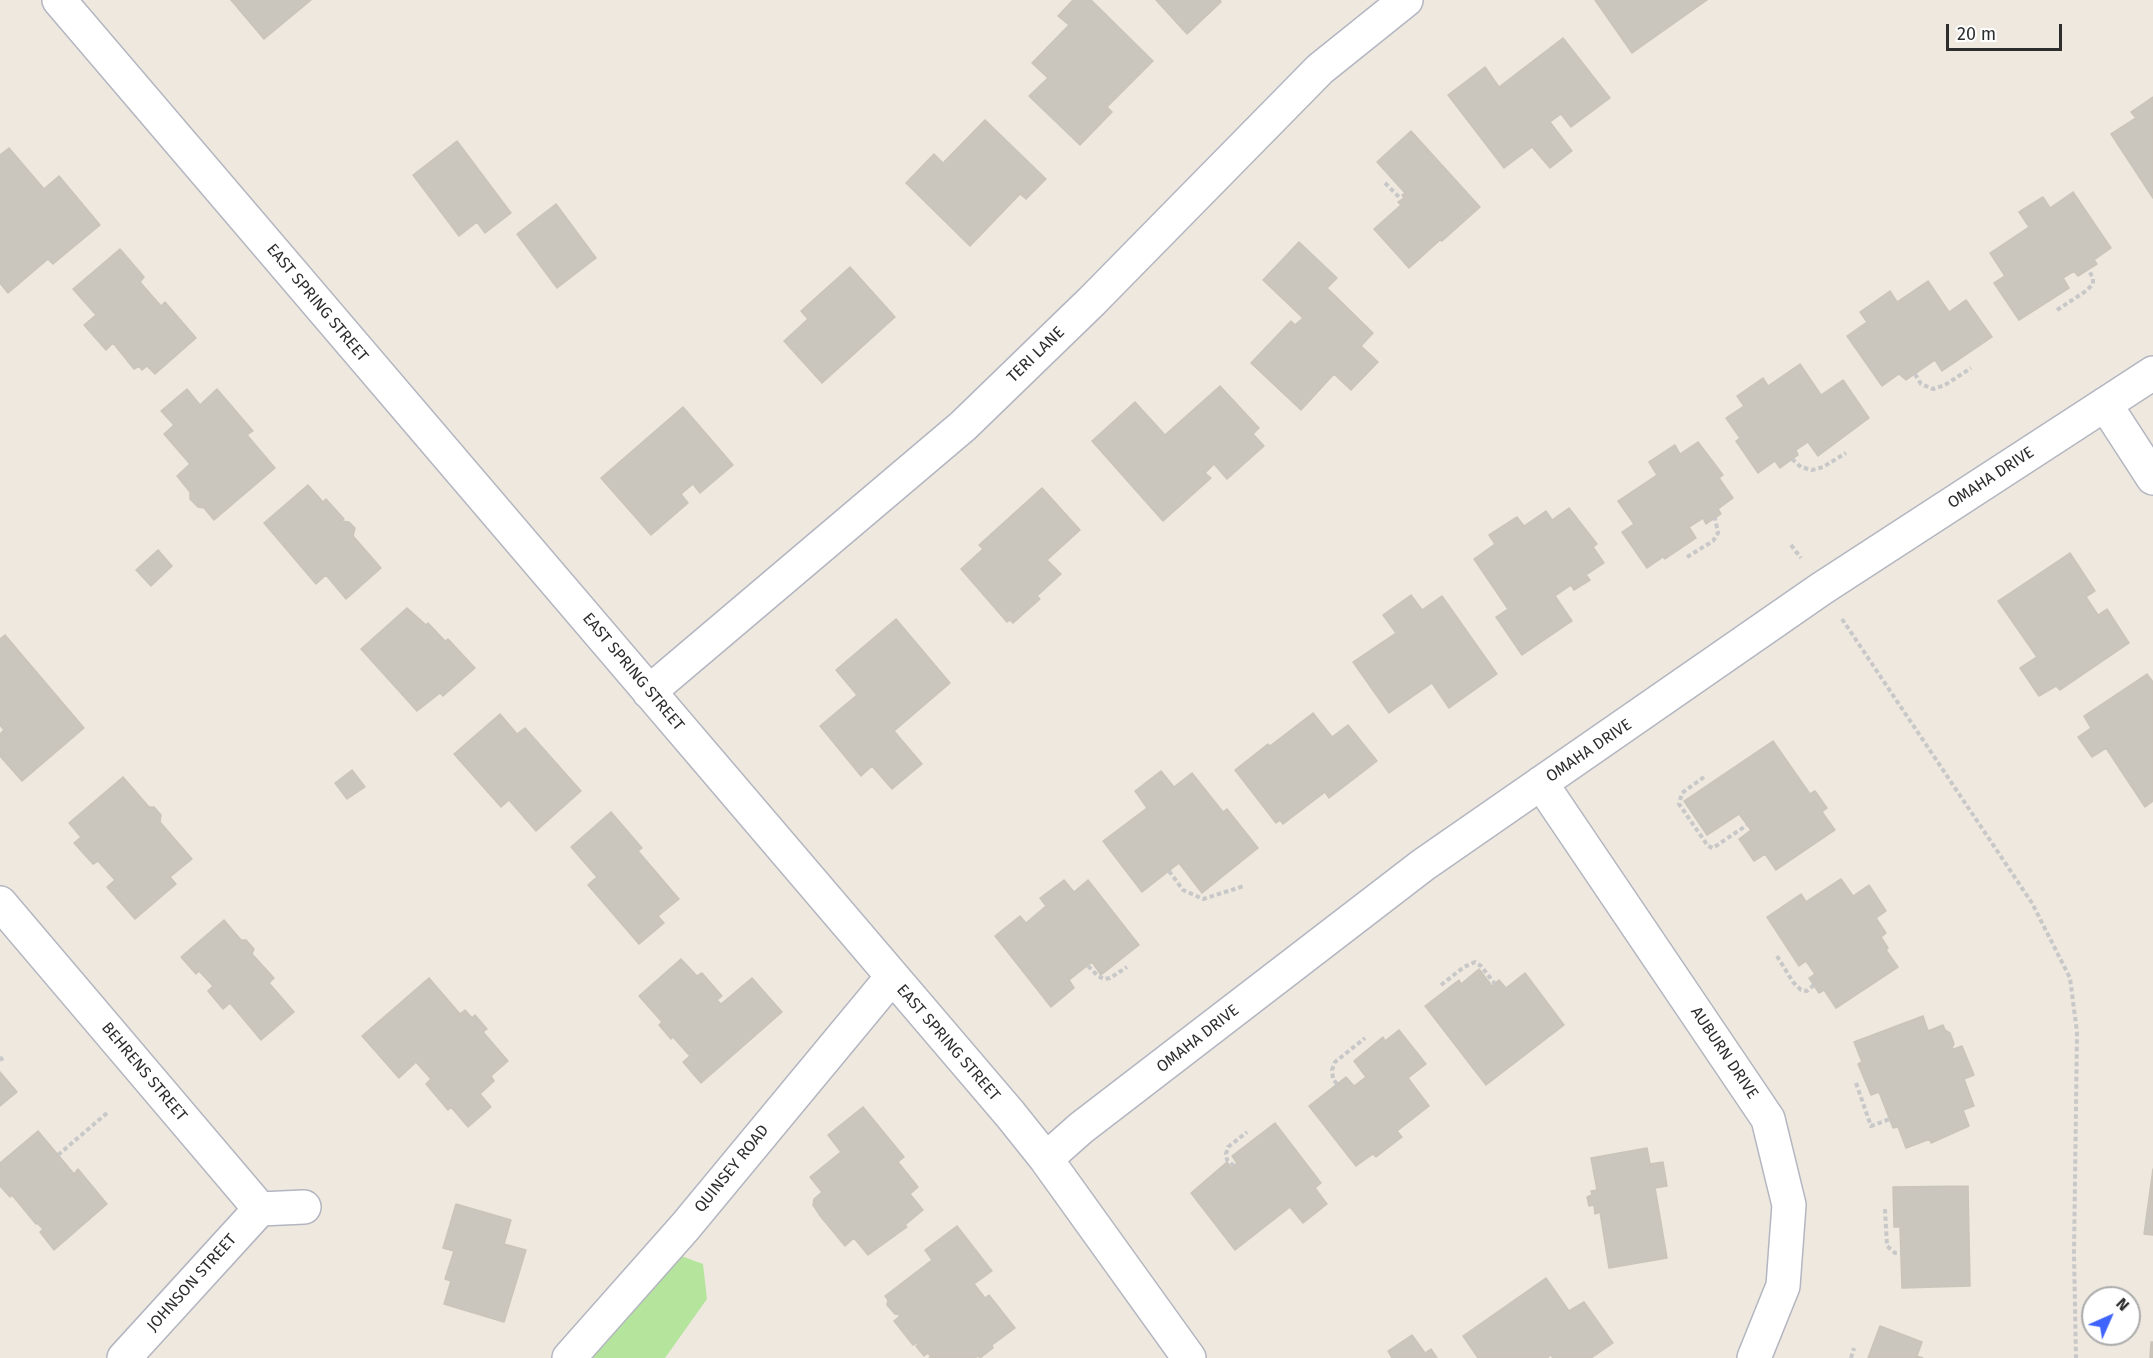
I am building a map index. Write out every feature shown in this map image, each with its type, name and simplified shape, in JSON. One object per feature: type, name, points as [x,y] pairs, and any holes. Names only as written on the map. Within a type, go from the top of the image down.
[{"type":"street","name":"EAST SPRING STREET","points":[[59,0],[1046,1159],[1189,1358]]},
{"type":"street","name":"TERI LANE","points":[[650,692],[963,426],[1092,301],[1320,69],[1406,0]]},
{"type":"street","name":"OMAHA DRIVE","points":[[1046,1159],[1082,1128],[1423,865],[1821,589],[2153,373]]},
{"type":"street","points":[[2105,404],[2153,478]]},
{"type":"street","name":"AUBURN DRIVE","points":[[1541,783],[1768,1119],[1789,1205],[1783,1286],[1754,1358]]},
{"type":"street","name":"BEHRENS STREET","points":[[0,903],[260,1209]]},
{"type":"street","name":"QUINSEY ROAD","points":[[569,1358],[685,1227],[891,977]]},
{"type":"street","points":[[260,1209],[304,1207]]},
{"type":"street","name":"JOHNSON STREET","points":[[124,1358],[260,1209]]},
{"type":"path","points":[[1385,183],[1401,200]]},
{"type":"path","points":[[2057,310],[2093,284],[2093,278],[2088,269]]},
{"type":"path","points":[[1915,374],[1921,384],[1933,389],[1945,385],[1971,368]]},
{"type":"path","points":[[1792,459],[1801,467],[1812,470],[1823,467],[1846,453]]},
{"type":"path","points":[[1687,556],[1713,541],[1718,533],[1715,518]]},
{"type":"path","points":[[1791,545],[1805,565]]},
{"type":"path","points":[[1837,612],[2032,903],[2070,978],[2077,1032],[2074,1254],[2076,1358]]},
{"type":"path","points":[[1704,777],[1682,793],[1679,804],[1708,846],[1713,848],[1748,825]]},
{"type":"path","points":[[1169,871],[1183,890],[1203,899],[1244,886]]},
{"type":"path","points":[[1777,956],[1793,982],[1801,990],[1807,991],[1814,986]]},
{"type":"path","points":[[1441,985],[1464,967],[1475,962],[1496,984]]},
{"type":"path","points":[[1088,966],[1104,979],[1110,978],[1127,967]]},
{"type":"path","points":[[1337,1084],[1333,1079],[1332,1070],[1335,1062],[1365,1038]]},
{"type":"path","points":[[1856,1083],[1871,1126],[1890,1119]]},
{"type":"path","points":[[58,1155],[107,1113]]},
{"type":"path","points":[[1234,1166],[1227,1160],[1228,1147],[1247,1132]]},
{"type":"path","points":[[1885,1209],[1887,1246],[1895,1253],[1901,1253]]},
{"type":"path","points":[[1851,1358],[1854,1348]]},
{"type":"green space","points":[[676,1254],[703,1264],[707,1299],[665,1358],[585,1358]]},
{"type":"building","points":[[231,0],[311,0],[264,39]]},
{"type":"building","points":[[1073,0],[1091,0],[1153,61],[1107,107],[1112,112],[1080,145],[1029,96],[1048,78],[1032,63],[1069,25],[1058,16]]},
{"type":"building","points":[[1156,0],[1220,0],[1221,2],[1187,34]]},
{"type":"building","points":[[1595,0],[1707,0],[1632,53]]},
{"type":"building","points":[[1563,38],[1610,98],[1571,127],[1561,114],[1550,122],[1572,151],[1550,168],[1532,147],[1504,168],[1448,95],[1485,67],[1499,87]]},
{"type":"building","points":[[2153,97],[2153,198],[2111,134],[2136,118],[2131,112]]},
{"type":"building","points":[[985,120],[1046,179],[1026,199],[1020,194],[970,246],[906,183],[934,154],[943,163]]},
{"type":"building","points":[[1411,131],[1480,207],[1409,268],[1374,229],[1401,205],[1398,202],[1404,198],[1402,195],[1405,193],[1377,162]]},
{"type":"building","points":[[457,141],[511,213],[485,233],[477,222],[459,236],[413,175]]},
{"type":"building","points":[[9,148],[44,189],[59,176],[100,225],[53,264],[48,259],[8,293],[0,283],[0,155]]},
{"type":"building","points":[[2073,192],[2111,248],[2094,260],[2097,264],[2078,276],[2074,271],[2063,278],[2069,288],[2019,320],[1994,283],[2005,276],[1990,253],[2029,227],[2019,212],[2043,197],[2050,208]]},
{"type":"building","points":[[556,204],[596,258],[557,288],[517,234]]},
{"type":"building","points":[[1299,242],[1337,278],[1327,288],[1373,333],[1361,346],[1378,362],[1351,390],[1334,374],[1301,410],[1251,363],[1291,321],[1295,325],[1303,318],[1263,280]]},
{"type":"building","points":[[120,249],[144,277],[140,282],[161,306],[165,302],[196,338],[155,374],[147,366],[142,370],[139,366],[134,369],[113,343],[106,350],[84,325],[96,315],[73,289]]},
{"type":"building","points":[[850,267],[895,317],[822,383],[784,341],[808,319],[801,311]]},
{"type":"building","points":[[1928,281],[1949,312],[1966,300],[1992,337],[1942,371],[1935,360],[1906,380],[1899,374],[1882,386],[1847,336],[1867,322],[1860,312],[1890,291],[1897,302]]},
{"type":"building","points":[[1800,364],[1821,395],[1843,380],[1869,418],[1818,456],[1808,442],[1796,450],[1798,455],[1780,468],[1775,461],[1758,473],[1736,441],[1740,438],[1726,418],[1744,406],[1737,396],[1763,378],[1768,386]]},
{"type":"building","points":[[1220,386],[1259,428],[1253,434],[1264,446],[1227,479],[1214,464],[1205,473],[1211,478],[1163,521],[1092,441],[1135,402],[1165,435]]},
{"type":"building","points":[[187,389],[200,405],[217,389],[253,431],[247,435],[275,468],[214,520],[204,508],[198,507],[190,499],[190,492],[177,476],[190,464],[164,434],[174,425],[161,411]]},
{"type":"building","points":[[683,407],[733,465],[700,493],[693,484],[681,494],[688,503],[651,535],[601,478]]},
{"type":"building","points":[[1698,442],[1723,475],[1719,478],[1733,498],[1718,509],[1721,514],[1706,524],[1703,518],[1689,527],[1696,538],[1647,568],[1622,532],[1634,524],[1618,501],[1657,475],[1649,462],[1675,445],[1680,454]]},
{"type":"building","points":[[308,485],[323,502],[326,499],[344,519],[341,521],[349,522],[355,528],[353,536],[381,568],[346,599],[326,575],[316,584],[264,523]]},
{"type":"building","points":[[1042,488],[1080,530],[1047,560],[1061,574],[1037,596],[1040,599],[1013,623],[1010,620],[1007,622],[961,569],[983,549],[979,545]]},
{"type":"building","points":[[1569,508],[1597,544],[1593,547],[1604,563],[1586,575],[1590,580],[1574,590],[1571,585],[1555,596],[1572,621],[1522,655],[1496,617],[1508,609],[1474,559],[1495,544],[1489,535],[1517,517],[1524,526],[1546,511],[1552,520]]},
{"type":"building","points":[[158,550],[172,566],[151,586],[136,570]]},
{"type":"building","points":[[2070,553],[2095,591],[2086,597],[2098,615],[2107,609],[2129,643],[2060,690],[2056,686],[2039,696],[2020,668],[2037,657],[1998,601]]},
{"type":"building","points":[[1411,595],[1422,610],[1442,596],[1497,674],[1449,708],[1432,683],[1389,713],[1353,662],[1396,633],[1383,615]]},
{"type":"building","points":[[407,608],[426,625],[428,623],[445,641],[448,639],[475,668],[443,696],[440,693],[417,711],[361,649]]},
{"type":"building","points":[[896,619],[950,683],[894,731],[922,764],[892,789],[872,766],[861,776],[820,726],[857,695],[836,670]]},
{"type":"building","points":[[5,635],[84,728],[22,781],[0,756],[0,734],[4,730],[0,725],[0,639]]},
{"type":"building","points":[[2147,674],[2153,682],[2153,801],[2145,807],[2106,748],[2092,757],[2078,737],[2091,728],[2084,716]]},
{"type":"building","points":[[1313,713],[1332,737],[1348,725],[1377,761],[1329,798],[1325,792],[1283,824],[1280,820],[1276,823],[1235,770]]},
{"type":"building","points":[[500,714],[517,734],[525,728],[581,791],[536,831],[509,800],[501,807],[454,754]]},
{"type":"building","points":[[1773,741],[1810,794],[1815,791],[1827,808],[1822,812],[1835,830],[1776,870],[1765,854],[1754,861],[1739,839],[1751,830],[1739,814],[1707,835],[1684,801]]},
{"type":"building","points":[[352,770],[365,787],[347,799],[335,783]]},
{"type":"building","points":[[1161,771],[1174,787],[1192,773],[1223,812],[1227,809],[1258,848],[1202,893],[1179,863],[1142,892],[1103,841],[1147,808],[1135,791]]},
{"type":"building","points":[[123,777],[149,807],[154,807],[161,815],[160,822],[192,859],[170,877],[176,884],[135,919],[107,887],[115,880],[98,861],[93,864],[74,843],[81,837],[69,823]]},
{"type":"building","points":[[611,812],[642,848],[638,851],[679,899],[658,916],[664,923],[639,944],[588,885],[597,877],[571,847]]},
{"type":"building","points":[[1841,879],[1853,896],[1869,885],[1886,911],[1876,918],[1886,933],[1881,937],[1888,948],[1886,950],[1898,967],[1836,1008],[1824,990],[1819,993],[1809,978],[1815,974],[1806,961],[1799,966],[1767,917],[1801,894],[1806,902]]},
{"type":"building","points":[[1064,880],[1074,892],[1088,880],[1139,945],[1101,975],[1092,962],[1069,980],[1074,988],[1051,1007],[995,936],[1020,916],[1026,923],[1046,906],[1040,898]]},
{"type":"building","points":[[224,920],[241,940],[246,940],[254,949],[252,954],[274,978],[269,983],[294,1012],[261,1040],[230,1003],[223,1009],[208,991],[213,986],[199,971],[196,974],[181,957]]},
{"type":"building","points":[[681,959],[697,976],[702,973],[722,996],[717,1000],[721,1004],[752,978],[782,1012],[701,1083],[683,1062],[690,1056],[659,1025],[662,1022],[639,996]]},
{"type":"building","points":[[1479,969],[1492,986],[1499,980],[1506,988],[1525,973],[1564,1025],[1486,1085],[1425,1006],[1459,980],[1461,984]]},
{"type":"building","points":[[429,978],[460,1014],[465,1010],[472,1018],[475,1015],[487,1029],[483,1032],[508,1061],[491,1076],[494,1081],[480,1094],[491,1107],[468,1127],[451,1107],[448,1110],[426,1084],[431,1079],[416,1062],[399,1078],[362,1036]]},
{"type":"building","points":[[1923,1016],[1928,1031],[1943,1025],[1950,1033],[1954,1044],[1951,1050],[1962,1046],[1974,1075],[1964,1079],[1974,1106],[1963,1110],[1969,1126],[1931,1143],[1930,1139],[1906,1148],[1898,1127],[1893,1128],[1879,1092],[1871,1095],[1858,1064],[1862,1062],[1854,1042]]},
{"type":"building","points":[[1399,1030],[1426,1064],[1408,1078],[1429,1106],[1397,1131],[1402,1137],[1376,1157],[1373,1154],[1356,1166],[1309,1106],[1346,1077],[1354,1086],[1366,1077],[1354,1061],[1383,1037],[1385,1041]]},
{"type":"building","points":[[0,1072],[17,1092],[0,1106]]},
{"type":"building","points":[[863,1107],[904,1157],[898,1162],[918,1187],[910,1194],[923,1210],[905,1225],[907,1227],[868,1255],[854,1238],[845,1246],[821,1217],[813,1205],[814,1199],[822,1192],[810,1177],[841,1152],[828,1135]]},
{"type":"building","points":[[1275,1123],[1321,1183],[1315,1188],[1327,1204],[1303,1223],[1290,1207],[1235,1250],[1191,1193],[1227,1162],[1231,1168],[1237,1163],[1232,1156]]},
{"type":"building","points":[[38,1131],[74,1174],[78,1169],[107,1204],[54,1250],[40,1232],[43,1229],[36,1224],[12,1195],[10,1197],[0,1186],[0,1163]]},
{"type":"building","points":[[1647,1148],[1650,1164],[1663,1162],[1667,1186],[1655,1188],[1667,1258],[1609,1268],[1600,1212],[1595,1214],[1594,1205],[1589,1206],[1587,1197],[1592,1195],[1591,1191],[1597,1190],[1591,1158]]},
{"type":"building","points":[[2153,1169],[2153,1235],[2144,1234]]},
{"type":"building","points":[[1968,1186],[1970,1286],[1902,1288],[1900,1227],[1894,1227],[1893,1187]]},
{"type":"building","points":[[456,1204],[511,1220],[504,1244],[526,1250],[504,1322],[444,1304],[451,1281],[445,1279],[454,1251],[443,1248]]},
{"type":"building","points":[[957,1226],[992,1271],[974,1284],[985,1298],[989,1295],[1015,1328],[992,1345],[993,1348],[980,1358],[978,1356],[975,1358],[929,1358],[931,1357],[928,1353],[924,1356],[916,1346],[919,1343],[913,1345],[894,1321],[901,1315],[895,1314],[887,1305],[888,1300],[885,1296],[932,1260],[925,1250]]},
{"type":"building","points":[[1546,1278],[1569,1311],[1584,1302],[1613,1343],[1591,1358],[1553,1358],[1551,1355],[1547,1358],[1478,1358],[1463,1336]]},
{"type":"building","points":[[1880,1326],[1922,1342],[1917,1356],[1923,1358],[1868,1358]]},
{"type":"building","points":[[1412,1335],[1425,1353],[1431,1349],[1437,1358],[1392,1358],[1388,1351]]},
{"type":"building","points":[[2151,1342],[2153,1342],[2153,1358],[2150,1358]]}]
